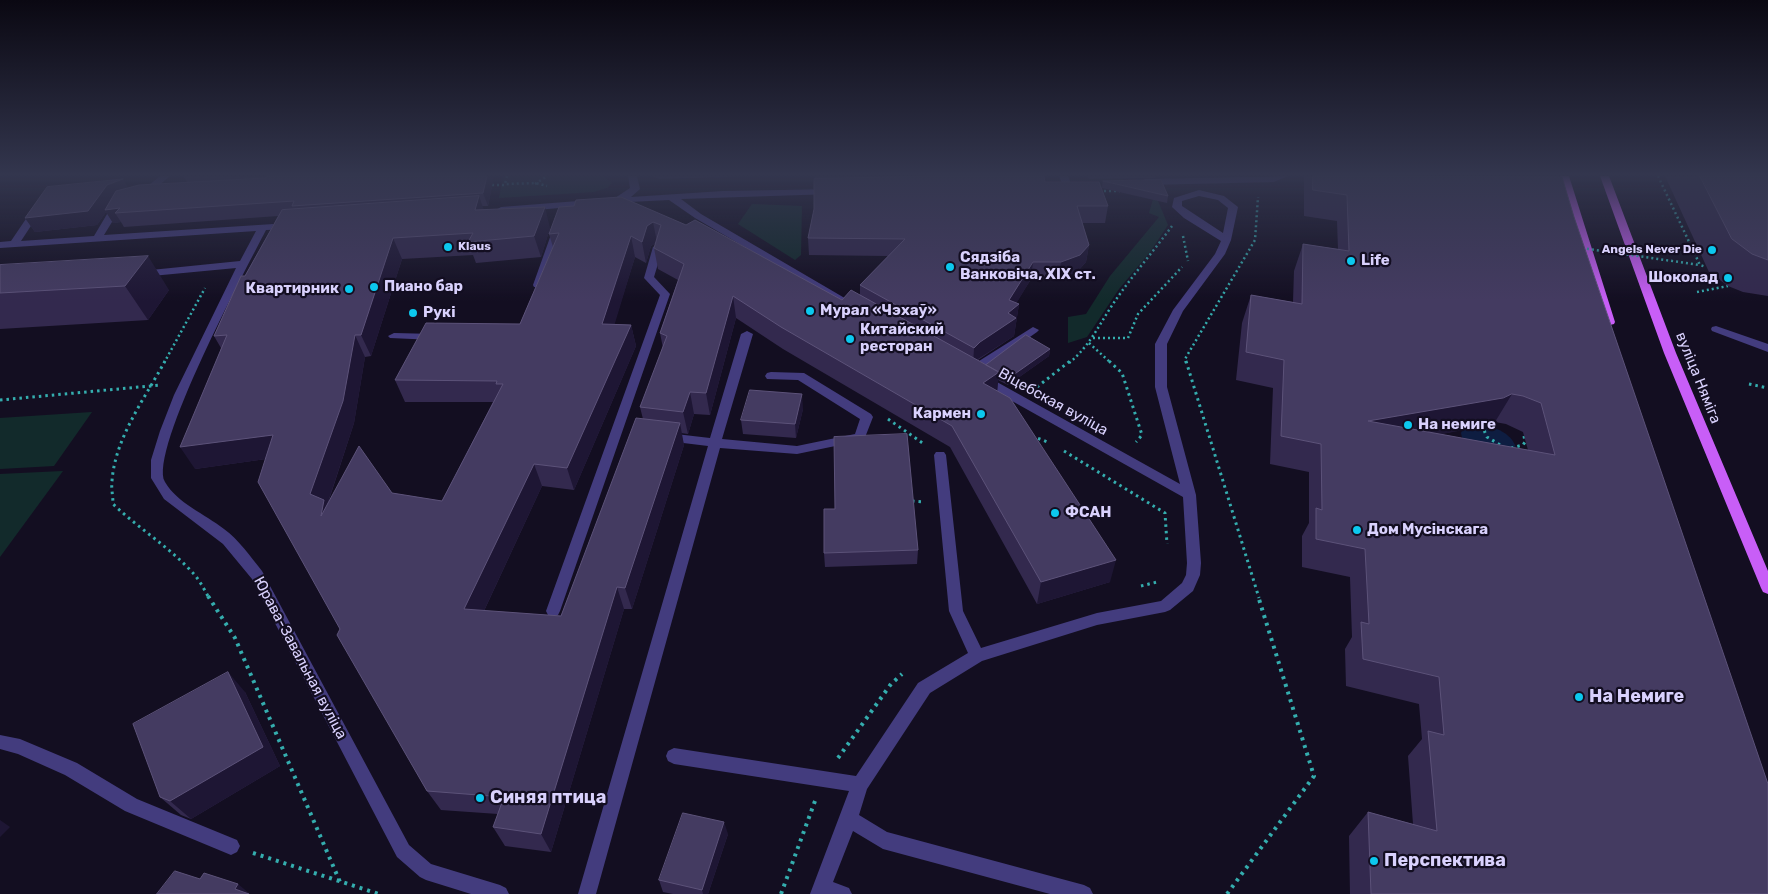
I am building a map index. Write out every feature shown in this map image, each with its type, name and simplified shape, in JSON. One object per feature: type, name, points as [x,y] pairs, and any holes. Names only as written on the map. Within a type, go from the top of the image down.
[{"type":"main road","points":[[1577,218],[1613,334]]},
{"type":"main road","name":"вуліца Няміга","points":[[1620,218],[1670,353],[1768,588]]},
{"type":"street","points":[[14,244],[32,218]]},
{"type":"street","points":[[99,239],[100,233],[110,218]]},
{"type":"street","points":[[535,293],[561,218]]},
{"type":"street","points":[[701,218],[867,314]]},
{"type":"street","points":[[1191,218],[1212,229],[1226,240]]},
{"type":"street","points":[[843,894],[820,890],[849,819],[860,785],[924,688],[977,656],[1097,619],[1165,606],[1188,587],[1193,575],[1188,496],[1161,387],[1161,344],[1178,310],[1220,254],[1226,240],[1231,218]]},
{"type":"street","points":[[0,245],[301,225]]},
{"type":"street","name":"Юрава-Завальная вуліца","points":[[262,228],[185,382],[157,458],[157,477],[168,495],[227,539],[256,574],[403,851],[426,871],[500,894]]},
{"type":"street","points":[[553,611],[622,432],[665,294],[649,278],[658,247]]},
{"type":"street","points":[[129,275],[243,264]]},
{"type":"street","points":[[1716,329],[1768,348]]},
{"type":"street","name":"Віцебская вуліца","points":[[1033,330],[970,372],[1188,496]]},
{"type":"street","points":[[587,894],[747,334]]},
{"type":"street","points":[[394,336],[442,337]]},
{"type":"street","points":[[656,436],[715,444],[797,450],[860,437],[867,417],[800,376],[771,376]]},
{"type":"street","points":[[940,455],[956,611],[977,656]]},
{"type":"street","points":[[0,742],[20,747],[71,769],[131,805],[231,846]]},
{"type":"street","points":[[674,756],[860,785]]},
{"type":"street","points":[[849,819],[883,840],[1084,894]]},
{"type":"path","points":[[1227,894],[1314,776],[1185,359],[1255,240],[1256,218]]},
{"type":"path","points":[[1677,218],[1700,266]]},
{"type":"path","points":[[1026,437],[1034,436],[1055,446],[1023,421],[1026,396],[1079,355],[1093,338],[1114,303],[1176,221]]},
{"type":"path","points":[[1093,338],[1128,338],[1138,314],[1189,260],[1182,232]]},
{"type":"path","points":[[1578,247],[1706,267]]},
{"type":"path","points":[[217,266],[130,425],[117,455],[112,481],[113,504],[128,518],[159,541],[193,573],[234,638],[340,882]]},
{"type":"path","points":[[1697,292],[1728,286]]},
{"type":"path","points":[[1087,466],[1107,450],[1111,444],[1128,445],[1135,443],[1142,435],[1122,373],[1089,343]]},
{"type":"path","points":[[0,400],[185,382]]},
{"type":"path","points":[[1749,384],[1768,388]]},
{"type":"path","points":[[1488,423],[1484,428],[1484,433],[1492,442],[1499,445],[1519,447],[1525,442],[1522,435]]},
{"type":"path","points":[[1522,435],[1532,438]]},
{"type":"path","points":[[1522,435],[1531,446]]},
{"type":"path","points":[[1063,451],[1165,512],[1168,549]]},
{"type":"path","points":[[1132,589],[1160,581]]},
{"type":"path","points":[[781,894],[824,779],[891,684],[905,672]]},
{"type":"path","points":[[231,846],[378,894]]},
{"type":"green space","points":[[742,218],[802,218],[801,255],[795,260],[738,224]]},
{"type":"green space","points":[[1158,218],[1165,218],[1168,225],[1150,252],[1119,289],[1087,337],[1068,343],[1068,317],[1086,314],[1110,276]]},
{"type":"green space","points":[[92,412],[54,466],[0,469],[0,418]]},
{"type":"green space","points":[[63,471],[0,557],[0,474]]},
{"type":"water","points":[[1486,425],[1500,430],[1508,436],[1516,448],[1463,442],[1461,433],[1463,429]]},
{"type":"building","points":[[278,218],[541,218],[534,236],[468,242],[473,233],[393,238],[361,335],[355,335],[343,401],[310,494],[324,500],[321,516],[359,446],[392,493],[442,501],[503,384],[496,384],[497,381],[395,380],[426,323],[520,324],[559,233],[549,234],[555,218],[669,218],[686,225],[695,220],[842,300],[851,290],[999,372],[983,383],[1010,398],[1116,560],[1041,582],[952,426],[781,327],[733,296],[706,393],[690,392],[683,412],[640,407],[667,336],[660,333],[684,264],[654,248],[661,225],[653,222],[647,226],[642,242],[631,236],[602,324],[631,325],[567,468],[534,464],[464,609],[561,616],[636,418],[680,423],[625,588],[617,587],[541,834],[493,827],[504,797],[427,791],[337,635],[340,629],[258,482],[273,435],[180,447],[227,335],[214,336],[241,276],[245,276]]},
{"type":"building","points":[[812,218],[1081,218],[1089,245],[1080,255],[1061,262],[1033,262],[1009,300],[1019,304],[1008,313],[1016,318],[974,348],[860,285],[905,239],[808,238]]},
{"type":"building","points":[[1348,218],[1574,218],[1768,784],[1768,894],[1371,894],[1368,812],[1437,831],[1428,731],[1444,735],[1439,677],[1363,659],[1361,622],[1369,624],[1365,549],[1316,539],[1316,508],[1322,510],[1321,444],[1281,436],[1284,360],[1246,352],[1251,295],[1302,304],[1303,244],[1349,251]],"holes":[[[1512,394],[1541,403],[1555,455],[1368,421],[1503,398]]]},
{"type":"building","points":[[1721,218],[1768,218],[1768,260],[1752,254],[1732,239]]},
{"type":"building","points":[[148,256],[125,286],[0,293],[0,265]]},
{"type":"building","points":[[1026,335],[1050,349],[1009,378],[986,365]]},
{"type":"building","points":[[750,390],[802,394],[795,424],[741,420]]},
{"type":"building","points":[[907,434],[918,550],[824,553],[824,509],[835,509],[834,437]]},
{"type":"building","points":[[228,672],[263,747],[170,801],[160,797],[133,724]]},
{"type":"building","points":[[683,813],[724,822],[702,890],[659,880]]},
{"type":"building","points":[[175,871],[200,879],[204,873],[238,884],[235,889],[249,894],[157,894]]},
{"type":"place","name":"Klaus","points":[[448,247]]},
{"type":"place","name":"Angels Never Die","points":[[1712,250]]},
{"type":"place","name":"Life","points":[[1351,261]]},
{"type":"place","name":"Сядзіба Ванковіча, XIX ст.","points":[[950,267]]},
{"type":"place","name":"Шоколад","points":[[1728,278]]},
{"type":"place","name":"Пиано бар","points":[[374,287]]},
{"type":"place","name":"Квартирник","points":[[349,289]]},
{"type":"place","name":"Мурал «Чэхаў»","points":[[810,311]]},
{"type":"place","name":"Рукі","points":[[413,313]]},
{"type":"place","name":"Китайский ресторан","points":[[850,339]]},
{"type":"place","name":"Кармен","points":[[981,414]]},
{"type":"place","name":"На немиге","points":[[1408,425]]},
{"type":"place","name":"ФСАН","points":[[1055,513]]},
{"type":"place","name":"Дом Мусінскага","points":[[1357,530]]},
{"type":"place","name":"На Немиге","points":[[1579,697]]},
{"type":"place","name":"Синяя птица","points":[[480,798]]},
{"type":"place","name":"Перспектива","points":[[1374,861]]}]
